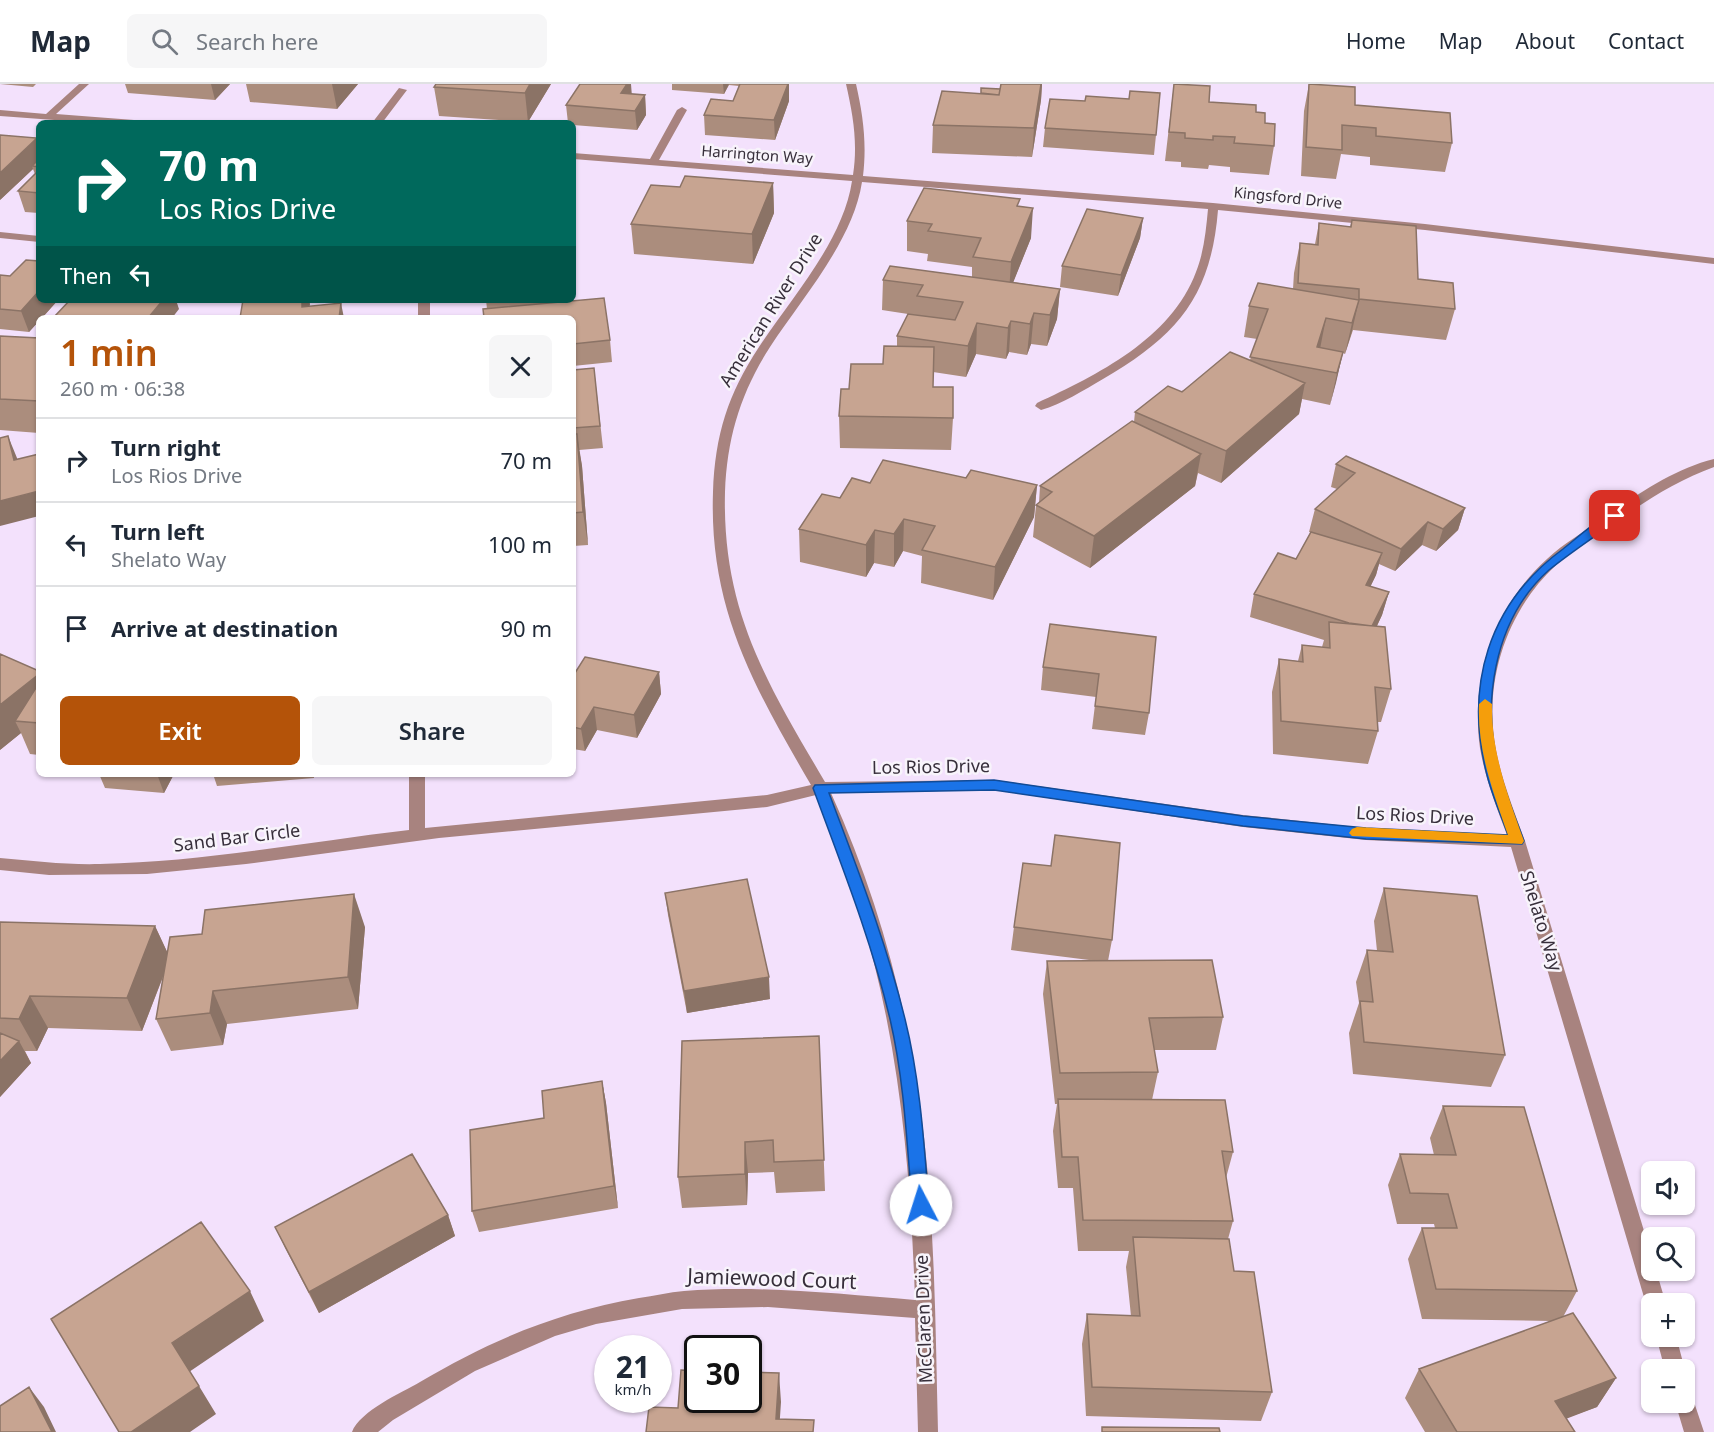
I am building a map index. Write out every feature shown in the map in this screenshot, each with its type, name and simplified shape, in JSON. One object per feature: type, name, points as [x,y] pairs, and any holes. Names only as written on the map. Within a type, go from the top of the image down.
[{"type":"street","points":[[48,117],[84,84]]},
{"type":"street","name":"American River Drive","points":[[820,788],[748,653],[726,592],[719,535],[721,455],[733,403],[758,357],[822,264],[845,224],[859,177],[862,131],[859,109],[851,84]]},
{"type":"street","points":[[379,120],[402,90]]},
{"type":"street","points":[[653,162],[682,110]]},
{"type":"street","points":[[0,113],[91,120]]},
{"type":"street","name":"Harrington Way","points":[[576,156],[859,177]]},
{"type":"street","name":"Kingsford Drive","points":[[859,177],[1214,206],[1714,261]]},
{"type":"street","points":[[1041,406],[1076,391],[1128,359],[1156,336],[1178,312],[1200,276],[1208,252],[1214,206]]},
{"type":"street","points":[[0,235],[36,239]]},
{"type":"street","name":"Shelato Way","points":[[1653,1293],[1517,841],[1494,775],[1485,725],[1486,679],[1497,638],[1517,600],[1544,568],[1651,491],[1670,480],[1714,463]]},
{"type":"street","points":[[417,777],[417,835]]},
{"type":"street","name":"Los Rios Drive","points":[[417,835],[767,801],[820,788],[994,785],[1243,821],[1366,834],[1517,841]]},
{"type":"street","name":"McClaren Drive","points":[[820,788],[877,942],[898,1021],[913,1109],[921,1205],[928,1432]]},
{"type":"street","name":"Sand Bar Circle","points":[[0,864],[41,870],[124,870],[417,835]]},
{"type":"street","name":"Jamiewood Court","points":[[362,1432],[386,1413],[468,1364],[552,1327],[596,1315],[682,1300],[768,1298],[924,1310]]},
{"type":"street","points":[[1688,1413],[1694,1432]]},
{"type":"building","points":[[436,84],[530,84],[525,93],[434,87]]},
{"type":"building","points":[[580,84],[627,84],[621,93],[645,95],[635,111],[566,105]]},
{"type":"building","points":[[740,84],[788,84],[774,120],[704,115],[711,99],[733,101]]},
{"type":"building","points":[[1001,84],[1041,84],[1034,128],[933,125],[942,91],[999,95]]},
{"type":"building","points":[[1174,84],[1210,86],[1209,102],[1256,105],[1256,112],[1265,113],[1265,123],[1275,124],[1274,146],[1234,143],[1235,137],[1213,136],[1213,140],[1185,138],[1185,133],[1169,132]]},
{"type":"building","points":[[1309,84],[1355,87],[1355,105],[1450,113],[1452,143],[1376,136],[1376,128],[1342,125],[1342,150],[1306,147]]},
{"type":"building","points":[[981,88],[1000,89],[999,95],[981,93]]},
{"type":"building","points":[[1130,91],[1160,93],[1156,135],[1045,128],[1050,99],[1085,101],[1086,96],[1129,99]]},
{"type":"building","points":[[0,135],[36,138],[36,139],[0,173]]},
{"type":"building","points":[[36,173],[36,193],[18,191]]},
{"type":"building","points":[[685,176],[773,183],[752,234],[631,224],[651,185],[680,187]]},
{"type":"building","points":[[924,188],[1020,199],[1017,206],[1033,208],[1011,262],[973,257],[981,238],[928,231],[932,224],[907,221]]},
{"type":"building","points":[[1087,209],[1143,218],[1121,275],[1062,266]]},
{"type":"building","points":[[1352,220],[1416,226],[1418,279],[1453,283],[1455,309],[1359,299],[1359,289],[1298,283],[1300,243],[1318,245],[1319,223],[1351,227]]},
{"type":"building","points":[[26,260],[36,261],[36,294],[21,311],[0,309],[0,275],[10,276]]},
{"type":"building","points":[[890,266],[1060,289],[1050,315],[1034,313],[1030,324],[1011,321],[1008,328],[977,323],[968,346],[897,336],[908,314],[955,320],[963,302],[917,296],[923,285],[883,280]]},
{"type":"building","points":[[1258,283],[1359,300],[1352,323],[1326,318],[1317,347],[1343,352],[1337,373],[1250,357],[1268,309],[1249,306]]},
{"type":"building","points":[[604,298],[610,340],[576,344],[576,315],[484,315],[483,309],[576,303],[576,301]]},
{"type":"building","points":[[67,303],[160,303],[150,315],[56,315]]},
{"type":"building","points":[[242,303],[302,303],[302,307],[341,303],[339,315],[240,315]]},
{"type":"building","points":[[0,336],[36,338],[36,401],[0,399]]},
{"type":"building","points":[[884,346],[934,347],[933,387],[953,387],[953,418],[839,416],[841,389],[849,389],[851,364],[883,364]]},
{"type":"building","points":[[1230,352],[1305,383],[1226,451],[1135,412],[1168,386],[1182,392]]},
{"type":"building","points":[[594,368],[600,426],[576,428],[576,370]]},
{"type":"building","points":[[1132,421],[1201,454],[1094,536],[1036,505],[1052,492],[1040,486]]},
{"type":"building","points":[[576,434],[577,434],[583,512],[576,513]]},
{"type":"building","points":[[8,436],[14,460],[36,455],[36,492],[0,501],[0,438]]},
{"type":"building","points":[[1346,456],[1465,508],[1443,529],[1428,522],[1401,549],[1315,509],[1355,473],[1336,464]]},
{"type":"building","points":[[883,460],[966,478],[971,470],[1037,485],[995,567],[922,550],[935,526],[904,519],[894,534],[875,530],[866,545],[799,529],[822,494],[840,498],[852,478],[870,483]]},
{"type":"building","points":[[1311,532],[1382,553],[1366,585],[1389,592],[1372,626],[1349,623],[1254,594],[1278,553],[1296,559]]},
{"type":"building","points":[[1329,622],[1385,627],[1391,689],[1375,687],[1378,731],[1281,721],[1279,659],[1303,662],[1302,645],[1330,648]]},
{"type":"building","points":[[1050,624],[1156,637],[1149,713],[1095,706],[1099,674],[1043,667]]},
{"type":"building","points":[[0,654],[36,670],[36,676],[0,705]]},
{"type":"building","points":[[585,657],[659,672],[634,715],[594,707],[581,729],[576,728],[576,671]]},
{"type":"building","points":[[36,688],[36,723],[15,721]]},
{"type":"building","points":[[1055,835],[1120,843],[1112,940],[1014,927],[1023,863],[1051,866]]},
{"type":"building","points":[[747,879],[769,977],[684,991],[665,893]]},
{"type":"building","points":[[1384,888],[1477,896],[1505,1055],[1364,1042],[1360,1001],[1373,1002],[1367,950],[1393,952]]},
{"type":"building","points":[[354,894],[348,977],[213,991],[210,1013],[156,1019],[170,937],[202,934],[205,910]]},
{"type":"building","points":[[0,922],[155,926],[127,998],[30,996],[19,1019],[0,1018]]},
{"type":"building","points":[[1212,960],[1223,1017],[1149,1018],[1158,1072],[1060,1073],[1047,961]]},
{"type":"building","points":[[0,1033],[19,1041],[0,1061]]},
{"type":"building","points":[[819,1036],[824,1160],[774,1162],[773,1140],[745,1142],[745,1174],[678,1177],[682,1041]]},
{"type":"building","points":[[602,1081],[614,1186],[472,1211],[470,1130],[544,1118],[542,1091]]},
{"type":"building","points":[[1058,1099],[1225,1100],[1233,1152],[1222,1151],[1233,1221],[1083,1220],[1078,1157],[1062,1157]]},
{"type":"building","points":[[1443,1106],[1524,1107],[1577,1291],[1436,1289],[1422,1228],[1457,1228],[1448,1194],[1410,1193],[1400,1154],[1456,1155]]},
{"type":"building","points":[[412,1154],[448,1215],[309,1292],[275,1227]]},
{"type":"building","points":[[201,1222],[250,1291],[172,1343],[199,1386],[131,1432],[119,1432],[51,1319]]},
{"type":"building","points":[[1133,1237],[1229,1239],[1234,1271],[1254,1272],[1272,1392],[1092,1387],[1087,1314],[1140,1316]]},
{"type":"building","points":[[1573,1313],[1616,1378],[1555,1401],[1575,1432],[1457,1432],[1419,1369]]},
{"type":"building","points":[[681,1370],[684,1370],[684,1413],[762,1413],[762,1372],[779,1373],[776,1419],[814,1420],[813,1432],[646,1432],[648,1413],[672,1413],[672,1408],[678,1408]]},
{"type":"building","points":[[29,1387],[52,1432],[0,1432],[0,1406]]},
{"type":"building","points":[[1102,1427],[1219,1428],[1220,1432],[1102,1432]]},
{"type":"slow traffic","points":[[1357,833],[1517,841],[1494,775],[1485,725],[1485,704]]},
{"type":"route","points":[[921,1205],[913,1109],[898,1021],[877,942],[820,788],[994,785],[1243,821],[1366,834],[1517,841],[1494,775],[1485,725],[1486,679],[1497,638],[1517,600],[1544,568],[1615,516]]}]
